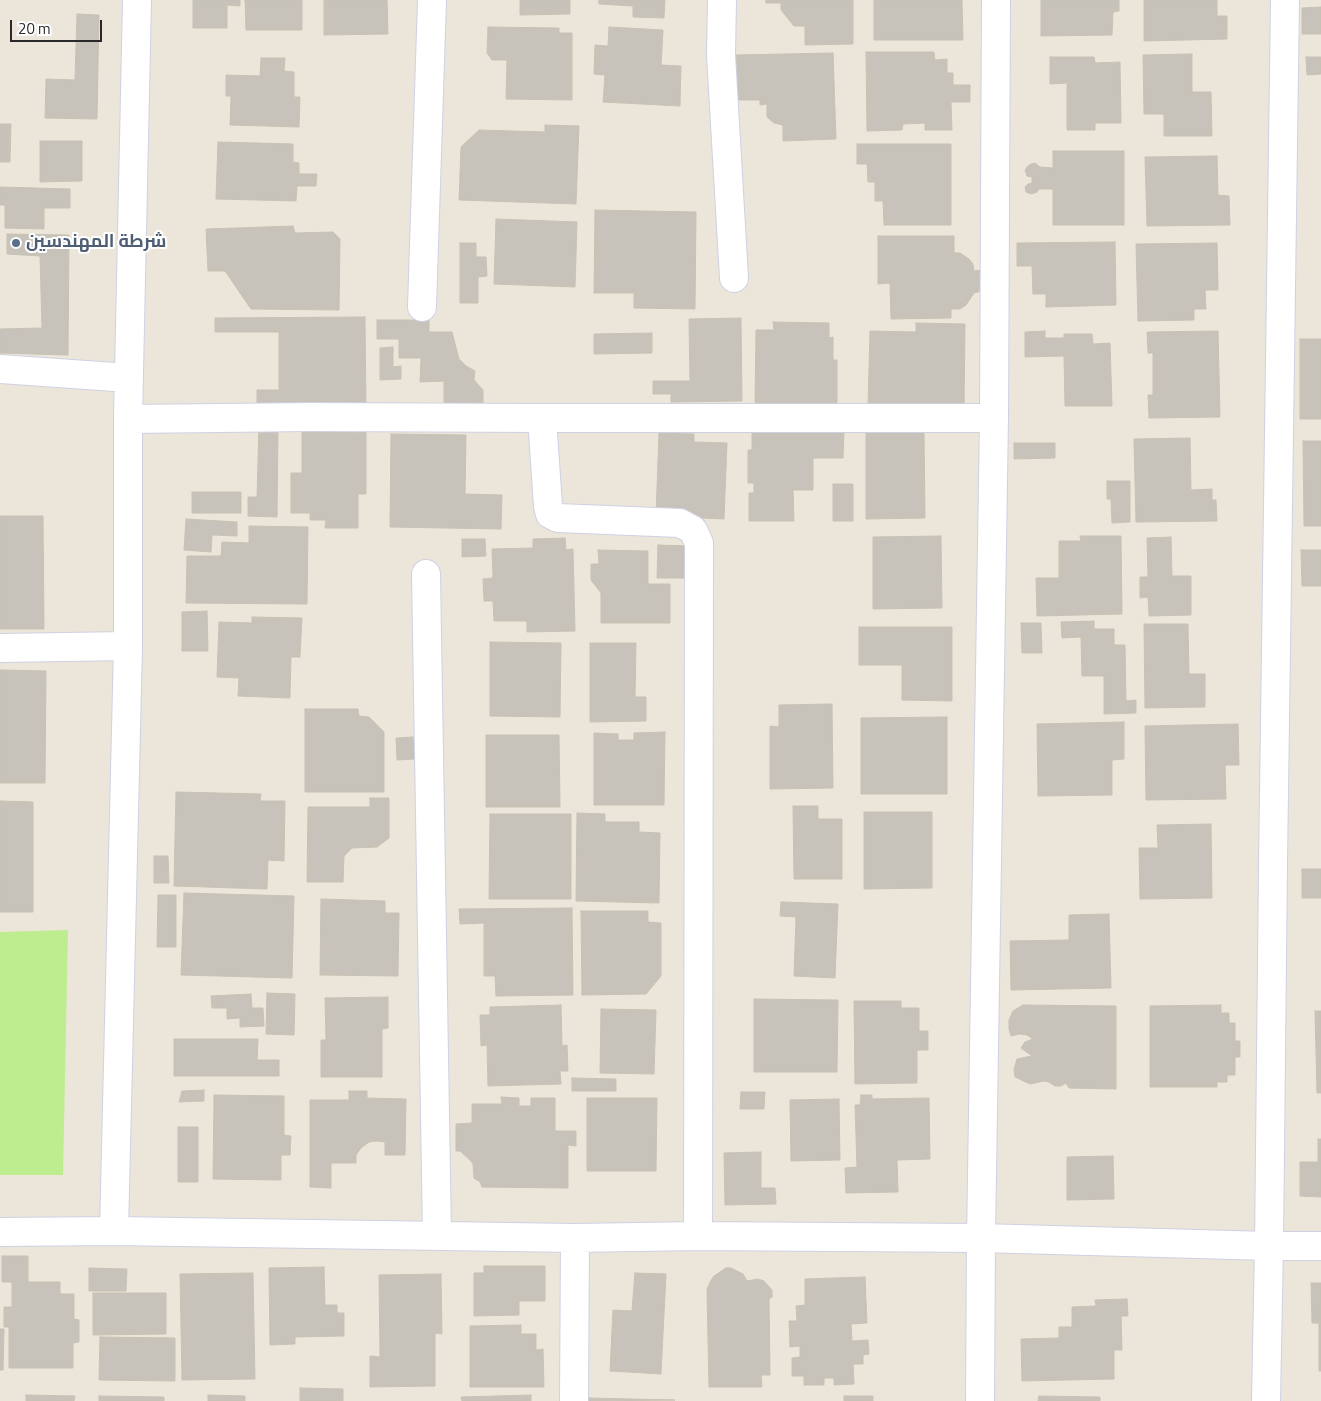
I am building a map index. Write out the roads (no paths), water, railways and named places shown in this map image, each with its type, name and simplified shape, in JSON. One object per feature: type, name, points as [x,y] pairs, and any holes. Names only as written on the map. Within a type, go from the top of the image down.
[{"type":"street","points":[[114,1231],[128,646],[128,419],[137,0]]},
{"type":"street","points":[[422,307],[432,0]]},
{"type":"street","points":[[722,0],[721,55],[734,278]]},
{"type":"street","points":[[980,1401],[994,418],[996,0]]},
{"type":"street","points":[[1266,1401],[1285,0]]},
{"type":"street","points":[[0,369],[129,378]]},
{"type":"street","points":[[128,419],[311,417],[994,418]]},
{"type":"street","points":[[542,418],[550,514],[558,518],[680,523],[693,530],[700,543],[698,1236]]},
{"type":"street","points":[[426,574],[437,1236]]},
{"type":"street","points":[[0,648],[128,646]]},
{"type":"street","points":[[0,1232],[114,1231],[575,1238],[698,1236],[981,1238],[1321,1246]]},
{"type":"street","points":[[574,1401],[575,1238]]},
{"type":"place","name":"شرطة المهندسين","points":[[16,243]]}]
